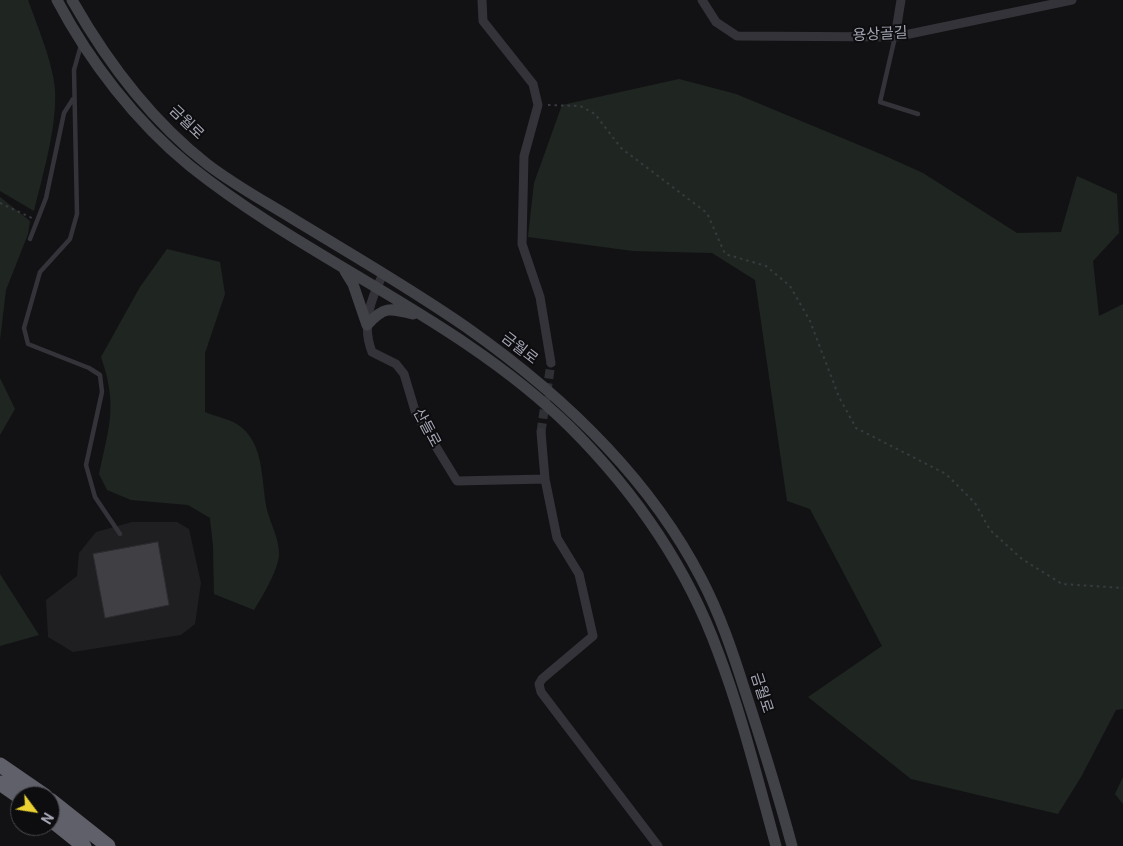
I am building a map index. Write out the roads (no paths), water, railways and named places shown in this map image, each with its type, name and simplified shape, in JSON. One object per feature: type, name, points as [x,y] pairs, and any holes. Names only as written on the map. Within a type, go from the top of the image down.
[{"type":"highway","points":[[0,765],[30,786]]},
{"type":"highway","points":[[60,808],[108,846]]},
{"type":"highway","points":[[60,828],[84,846]]},
{"type":"main road","name":"금월로","points":[[57,0],[107,79],[147,125],[188,164],[240,203],[376,288],[431,319],[534,396],[569,427],[606,466],[663,540],[694,597],[718,651],[738,711],[776,846]]},
{"type":"main road","name":"금월로","points":[[72,0],[90,32],[117,69],[161,122],[206,164],[467,328],[566,406],[612,452],[666,520],[702,578],[731,649],[772,772],[792,846]]},
{"type":"main road","points":[[342,267],[353,284],[367,325],[377,314],[389,308],[431,319]]},
{"type":"street","points":[[482,0],[483,20],[533,84],[538,105],[524,156],[522,244],[540,297],[552,363]]},
{"type":"street","name":"용상골길","points":[[702,0],[716,22],[737,36],[894,37],[1072,0]]},
{"type":"street","points":[[894,37],[901,0]]},
{"type":"street","name":"산들로","points":[[383,274],[369,303],[367,340],[372,352],[396,364],[404,374],[416,414],[457,481],[545,479]]},
{"type":"street","points":[[541,432],[545,479],[557,538],[579,574],[593,636],[542,679],[539,684],[541,692],[658,846]]},
{"type":"lane","points":[[894,37],[880,102],[918,114]]},
{"type":"lane","points":[[82,41],[74,70],[77,214],[70,239],[40,272],[24,328],[28,344],[89,368],[100,375],[102,392],[86,465],[95,497],[120,534]]},
{"type":"lane","points":[[30,239],[46,198],[64,114],[74,98]]},
{"type":"tunnel","points":[[541,432],[551,363]]}]
